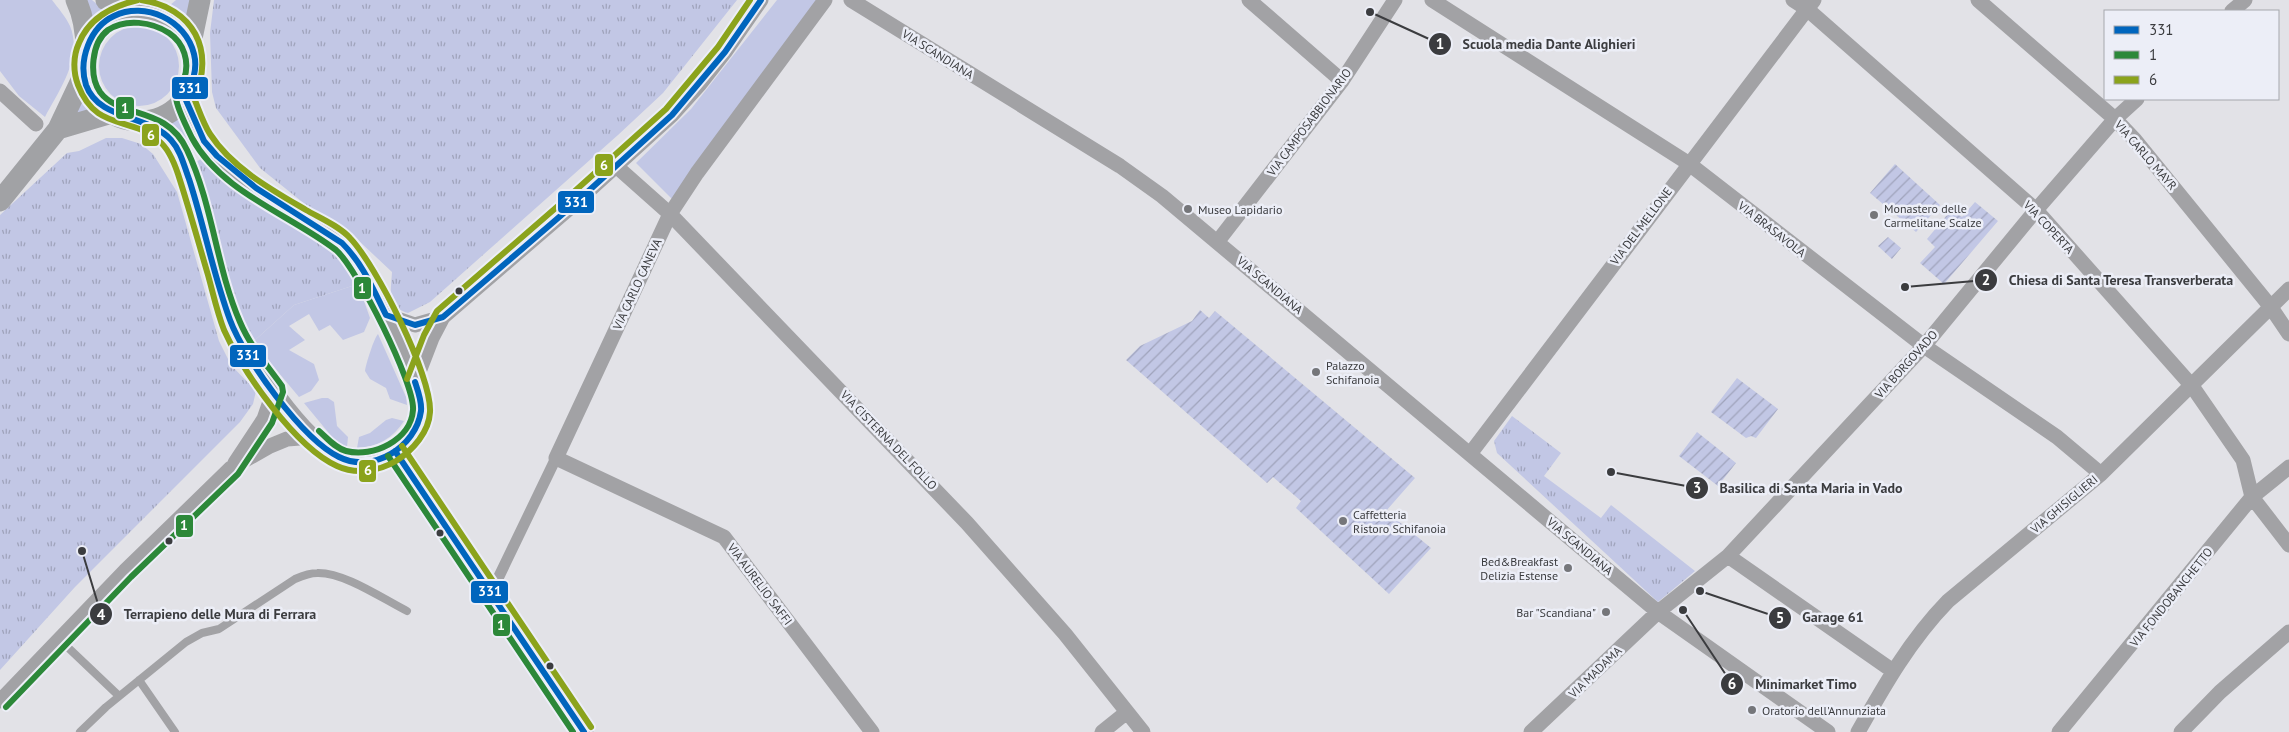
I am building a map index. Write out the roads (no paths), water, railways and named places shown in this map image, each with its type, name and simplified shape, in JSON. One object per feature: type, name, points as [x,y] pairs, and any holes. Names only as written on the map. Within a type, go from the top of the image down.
[{"type":"main road","points":[[0,201],[58,129],[84,74],[86,28],[76,0]]},
{"type":"main road","points":[[106,0],[148,6],[172,20],[181,28],[191,43]]},
{"type":"main road","points":[[84,74],[93,96],[112,113],[128,120],[146,122],[168,115],[185,98],[193,80],[195,68],[191,43],[200,0]]},
{"type":"main road","points":[[86,51],[93,35],[103,22],[116,14],[148,6]]},
{"type":"main road","points":[[58,129],[112,113]]},
{"type":"street","points":[[415,382],[432,338],[443,317],[672,115],[700,84],[761,0]]},
{"type":"street","name":"VIA CARLO CANEVA","points":[[491,593],[670,214],[697,173],[825,0]]},
{"type":"street","name":"VIA SCANDIANA","points":[[851,0],[1127,171],[1178,207],[1658,612],[1828,732]]},
{"type":"street","points":[[1249,0],[1342,81]]},
{"type":"street","name":"VIA CAMPOSABBIONARIO","points":[[1218,241],[1342,81],[1395,0]]},
{"type":"street","name":"VIA BRASAVOLA","points":[[1432,0],[1688,164],[1924,346],[2057,437],[2100,474]]},
{"type":"street","name":"VIA COPERTA","points":[[1793,0],[1810,5],[2036,210],[2192,386],[2244,460],[2252,497],[2289,545]]},
{"type":"street","name":"VIA CARLO MAYR","points":[[1978,0],[2115,119],[2172,183],[2270,306],[2289,334]]},
{"type":"street","points":[[2233,10],[2245,0]]},
{"type":"street","name":"VIA DEL MELLONE","points":[[1470,454],[1810,5]]},
{"type":"street","points":[[0,92],[36,124]]},
{"type":"street","points":[[146,122],[162,130],[173,142],[181,156],[231,324],[243,347],[274,390],[312,437],[333,454],[348,461],[366,463],[376,461],[395,451],[411,437],[421,415],[421,404],[415,382],[366,273],[354,255],[342,243],[256,188],[217,156],[204,141],[185,98]]},
{"type":"street","name":"VIA BORGOVADO","points":[[1658,612],[1728,556],[1924,346],[2036,210],[2115,119],[2136,100]]},
{"type":"street","name":"VIA CISTERNA DEL FOLLO","points":[[616,166],[670,214],[967,523],[1065,634],[1143,732]]},
{"type":"street","name":"VIA GHISIGLIERI","points":[[1858,732],[1893,671],[1925,624],[1948,601],[2100,474],[2289,289]]},
{"type":"street","points":[[386,315],[415,325],[443,317]]},
{"type":"street","points":[[0,701],[169,527],[231,468],[264,419],[274,390]]},
{"type":"street","points":[[231,468],[270,446],[287,439],[312,437]]},
{"type":"street","points":[[395,451],[584,732]]},
{"type":"street","name":"VIA AURELIO SAFFI","points":[[556,458],[724,537],[872,732]]},
{"type":"street","name":"VIA FONDOBANCHETTO","points":[[2059,732],[2252,497],[2289,467]]},
{"type":"street","points":[[1728,556],[1893,671]]},
{"type":"street","name":"VIA MADAMA","points":[[1531,732],[1658,612]]},
{"type":"street","points":[[2181,732],[2220,692],[2289,632]]},
{"type":"street","points":[[1102,732],[1127,712]]},
{"type":"lane","points":[[80,732],[119,696],[186,642],[202,633],[219,629],[295,579],[318,573],[345,579],[407,611]]},
{"type":"lane","points":[[59,639],[119,696]]},
{"type":"lane","points":[[140,680],[175,732]]},
{"type":"place","name":"Scuola media Dante Alighieri","points":[[1370,12]]},
{"type":"place","name":"Museo Lapidario","points":[[1188,209]]},
{"type":"place","name":"Monastero delle Carmelitane Scalze","points":[[1874,215]]},
{"type":"place","name":"Chiesa di Santa Teresa Transverberata","points":[[1905,287]]},
{"type":"place","name":"Palazzo Schifanoia","points":[[1316,372]]},
{"type":"place","name":"Basilica di Santa Maria in Vado","points":[[1611,472]]},
{"type":"place","name":"Caffetteria Ristoro Schifanoia","points":[[1343,521]]},
{"type":"place","name":"Terrapieno delle Mura di Ferrara","points":[[82,551]]},
{"type":"place","name":"Bed&Breakfast Delizia Estense","points":[[1568,568]]},
{"type":"place","name":"Garage 61","points":[[1700,591]]},
{"type":"place","name":"Minimarket Timo","points":[[1683,610]]},
{"type":"place","name":"Bar \"Scandiana\"","points":[[1606,612]]},
{"type":"place","name":"Oratorio dell'Annunziata","points":[[1752,710]]}]
